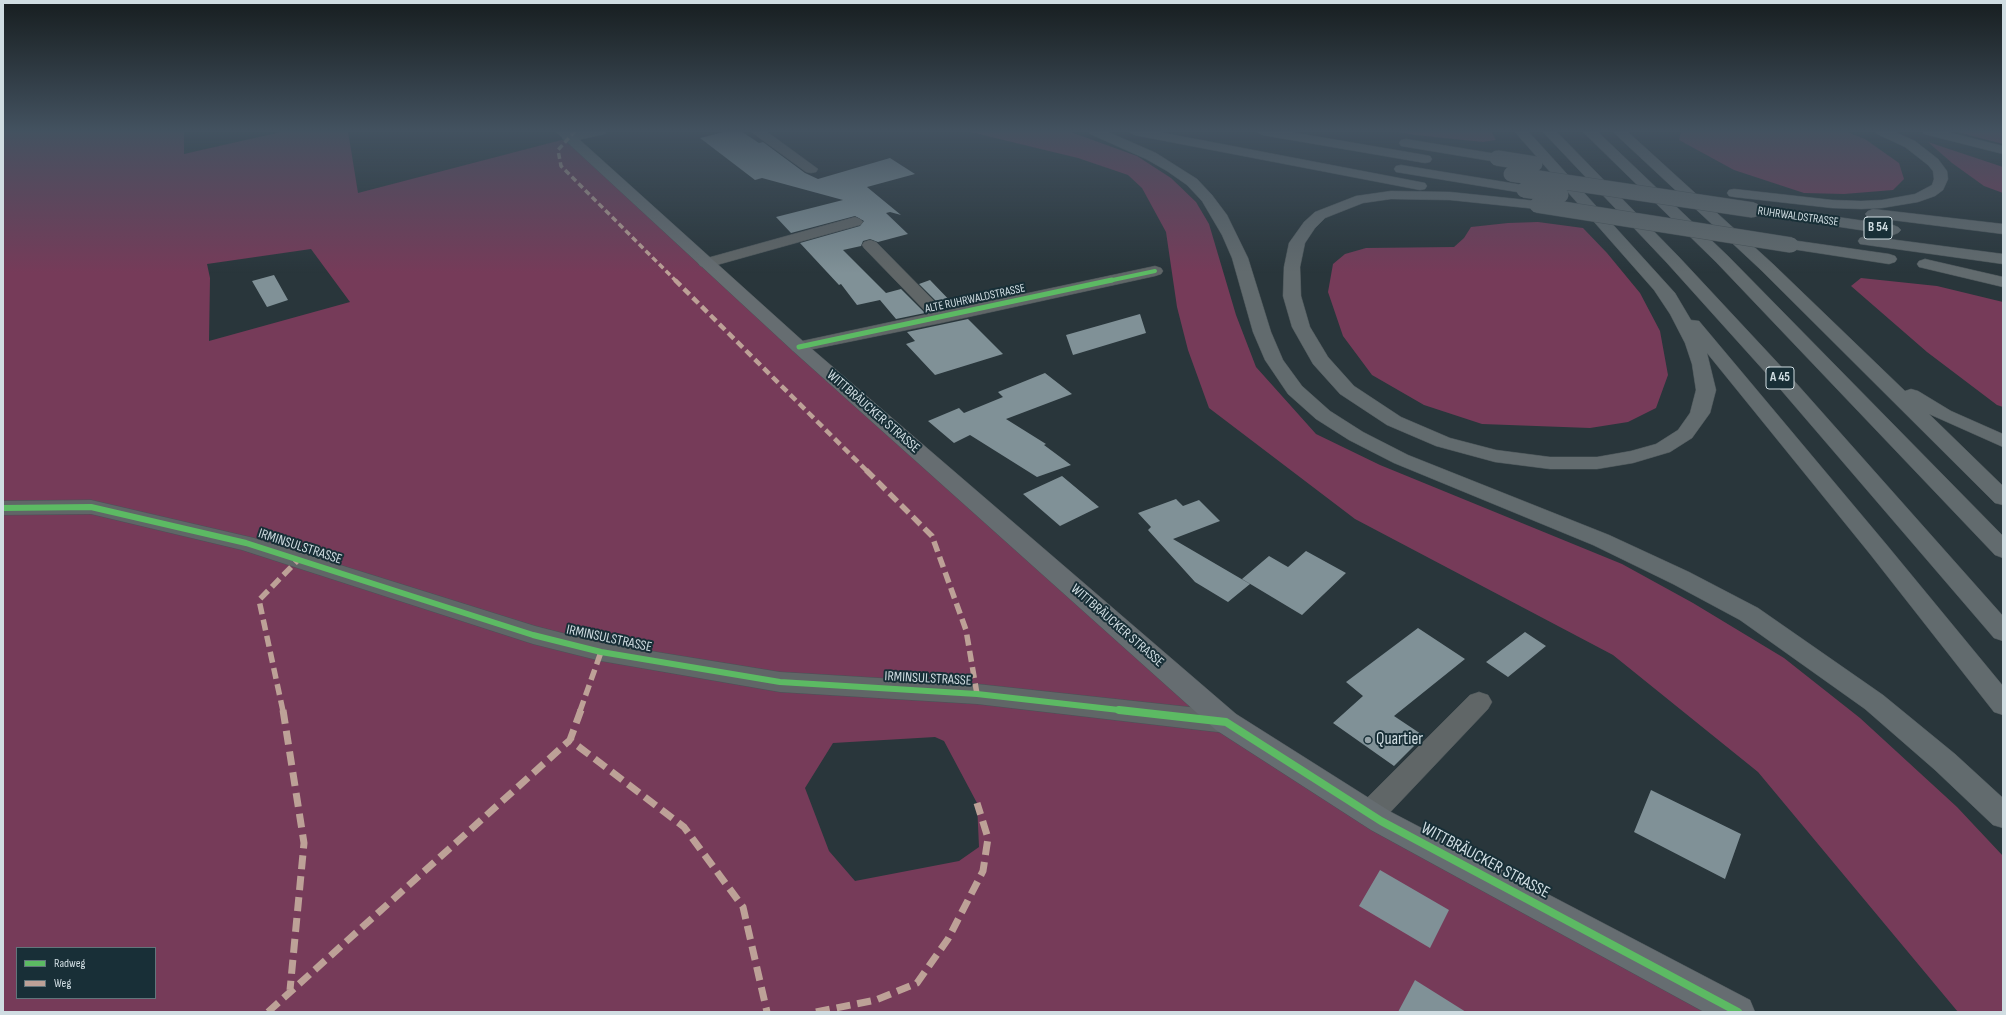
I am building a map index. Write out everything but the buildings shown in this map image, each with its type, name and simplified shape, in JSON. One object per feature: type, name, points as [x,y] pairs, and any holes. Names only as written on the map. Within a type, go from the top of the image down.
[{"type":"highway","points":[[1187,178],[1207,198],[1220,215],[1230,235],[1240,258],[1262,332],[1274,360],[1295,390],[1323,415],[1356,436],[1402,459],[1455,482],[1602,540],[1681,578],[1748,614],[1874,702],[1945,762],[2003,816]]},
{"type":"highway","points":[[1381,178],[1537,205],[1791,245],[2003,274]]},
{"type":"highway","name":"B 54","points":[[1460,178],[1524,190],[1761,221],[2003,259]]},
{"type":"highway","name":"RUHRWALDSTRASSE","points":[[1534,178],[1761,221],[2003,244]]},
{"type":"highway","points":[[1563,178],[1660,286],[1878,548],[2003,705]]},
{"type":"highway","name":"A 45","points":[[1595,178],[1673,260],[1782,379],[2003,632]]},
{"type":"highway","points":[[1636,178],[1837,209],[2003,229]]},
{"type":"highway","points":[[1639,178],[1722,259],[2003,550]]},
{"type":"highway","points":[[1671,178],[1849,347],[2003,498]]},
{"type":"highway","points":[[1734,193],[1832,204],[1882,204],[1918,198],[1930,194],[1938,187],[1941,178]]},
{"type":"highway","points":[[1537,205],[1450,196],[1391,196],[1361,200],[1337,207],[1320,215],[1309,225],[1298,243],[1292,267],[1292,296],[1300,321],[1320,360],[1347,390],[1394,421],[1443,442],[1495,456],[1550,463],[1597,463],[1633,457],[1663,448],[1685,434],[1700,413],[1706,390],[1702,364],[1694,343],[1679,314],[1660,286]]},
{"type":"highway","points":[[1925,264],[2003,282]]},
{"type":"highway","points":[[1849,347],[1896,385],[1916,398],[1944,415],[2003,441]]},
{"type":"main road","name":"WITTBRÄUCKER STRASSE","points":[[613,178],[799,347],[1226,722],[1370,814],[1738,1012]]},
{"type":"street","points":[[706,263],[855,222]]},
{"type":"street","name":"ALTE RUHRWALDSTRASSE","points":[[870,245],[941,318]]},
{"type":"street","name":"ALTE RUHRWALDSTRASSE","points":[[799,347],[941,318],[1155,271]]},
{"type":"street","name":"IRMINSULSTRASSE","points":[[3,508],[91,507],[246,543],[533,635],[601,652],[780,682],[977,694],[1226,722]]},
{"type":"street","points":[[1370,814],[1479,702]]},
{"type":"shaded area","points":[[3,178],[356,178],[358,193],[414,178],[614,178],[1226,722],[1738,1012],[3,1012]],"holes":[[[311,249],[350,302],[209,341],[210,278],[207,264]],[[935,737],[944,741],[977,803],[979,847],[959,861],[855,881],[829,851],[805,788],[833,743]]]},
{"type":"shaded area","points":[[1132,178],[1171,178],[1196,202],[1209,224],[1236,315],[1256,367],[1316,434],[1380,465],[1622,564],[1693,603],[1784,658],[1860,718],[1957,807],[2003,856],[2003,1012],[1958,1012],[1758,772],[1613,655],[1355,519],[1209,408],[1188,350],[1177,307],[1166,232],[1142,188]]},
{"type":"shaded area","points":[[1759,178],[1904,179],[1893,190],[1844,194],[1804,193]]},
{"type":"shaded area","points":[[1973,178],[2003,178],[2003,193],[1984,186]]},
{"type":"shaded area","points":[[1538,222],[1583,228],[1607,253],[1640,293],[1660,331],[1668,375],[1656,408],[1628,422],[1590,428],[1482,424],[1424,405],[1372,375],[1343,336],[1328,292],[1333,264],[1345,254],[1366,248],[1454,247],[1464,238],[1471,227],[1508,223]]},
{"type":"shaded area","points":[[1861,278],[1937,286],[2003,302],[2003,407],[1997,405],[1927,352],[1851,286]]},
{"type":"marked path","points":[[573,178],[932,536],[966,630],[977,694]]},
{"type":"marked path","points":[[290,990],[304,843],[283,709],[259,600],[299,559]]},
{"type":"marked path","points":[[601,652],[570,740],[684,827],[743,907],[767,1012]]},
{"type":"marked path","points":[[268,1012],[570,740]]},
{"type":"marked path","points":[[816,1012],[876,1000],[917,983],[948,939],[983,871],[988,838],[977,803]]},
{"type":"cycle path","points":[[799,347],[1155,271]]},
{"type":"cycle path","points":[[3,508],[91,507],[246,543],[533,635],[601,652],[780,682],[977,694],[1226,722],[1381,821],[1738,1012]]},
{"type":"place","name":"Quartier","points":[[1368,740]]}]
